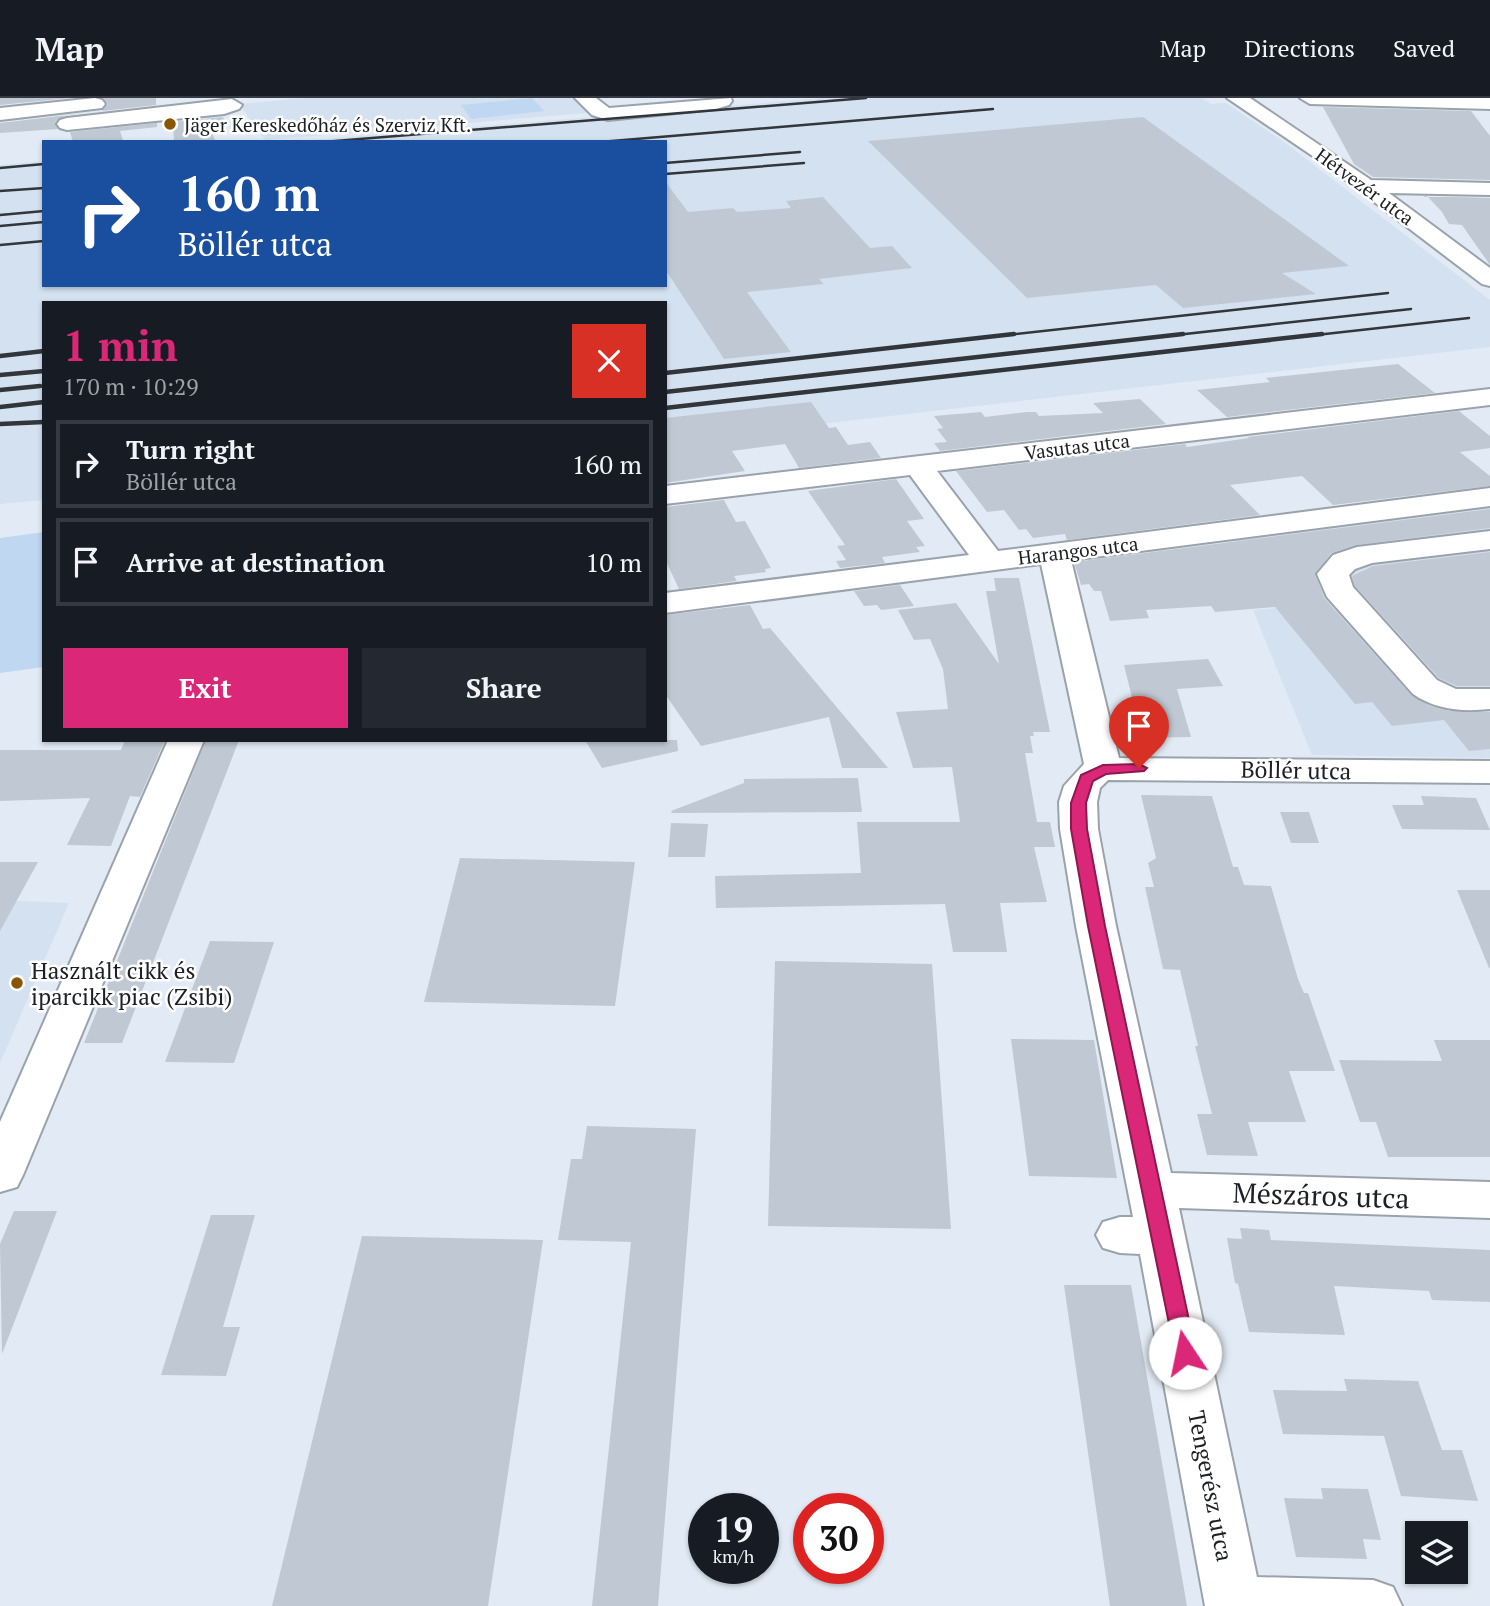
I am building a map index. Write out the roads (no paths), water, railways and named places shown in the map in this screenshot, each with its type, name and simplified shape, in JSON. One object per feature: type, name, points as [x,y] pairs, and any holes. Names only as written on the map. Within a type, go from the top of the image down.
[{"type":"street","points":[[0,114],[161,98]]},
{"type":"street","points":[[585,98],[598,111],[608,114],[716,103],[722,101],[721,98]]},
{"type":"street","name":"Hétvezér utca","points":[[1237,98],[1367,186],[1490,279]]},
{"type":"street","points":[[1310,98],[1478,101]]},
{"type":"street","points":[[67,124],[190,105],[224,108],[232,105]]},
{"type":"street","points":[[1367,186],[1490,189]]},
{"type":"street","points":[[1383,218],[1407,216]]},
{"type":"street","name":"Vasutas utca","points":[[667,495],[1490,397]]},
{"type":"street","points":[[917,465],[990,561]]},
{"type":"street","name":"Harangos utca","points":[[667,603],[1490,497]]},
{"type":"street","points":[[1490,540],[1359,556],[1344,562],[1333,574],[1338,590],[1424,687],[1454,700],[1490,699]]},
{"type":"street","points":[[1054,553],[1103,769]]},
{"type":"street","points":[[0,1175],[185,742]]},
{"type":"street","name":"Böllér utca","points":[[1103,769],[1490,772]]},
{"type":"street","name":"Tengerész utca","points":[[1103,769],[1086,778],[1080,794],[1079,829],[1070,858],[1152,1190],[1141,1236],[1234,1604]]},
{"type":"street","name":"Mészáros utca","points":[[1152,1190],[1490,1200]]},
{"type":"street","points":[[1234,1604],[1373,1606]]},
{"type":"railway","points":[[348,140],[866,98]]},
{"type":"railway","points":[[624,140],[993,109]]},
{"type":"railway","points":[[667,163],[800,152]]},
{"type":"railway","points":[[667,174],[804,163]]},
{"type":"railway","points":[[0,168],[42,164]]},
{"type":"railway","points":[[0,191],[42,188]]},
{"type":"railway","points":[[0,215],[42,211]]},
{"type":"railway","points":[[0,226],[42,222]]},
{"type":"railway","points":[[0,245],[42,241]]},
{"type":"railway","points":[[998,336],[1388,293]]},
{"type":"railway","points":[[1167,336],[1411,309]]},
{"type":"railway","points":[[1307,336],[1469,318]]},
{"type":"railway","points":[[667,373],[1014,334]]},
{"type":"railway","points":[[667,392],[1183,334]]},
{"type":"railway","points":[[667,408],[1322,334]]},
{"type":"railway","points":[[0,356],[42,351]]},
{"type":"railway","points":[[0,375],[42,371]]},
{"type":"railway","points":[[0,390],[40,386]]},
{"type":"railway","points":[[0,407],[42,402]]},
{"type":"railway","points":[[0,424],[42,422]]},
{"type":"place","name":"Jäger Kereskedőház és Szerviz Kft.","points":[[170,124]]},
{"type":"place","name":"Használt cikk és iparcikk piac (Zsibi)","points":[[17,983]]}]
